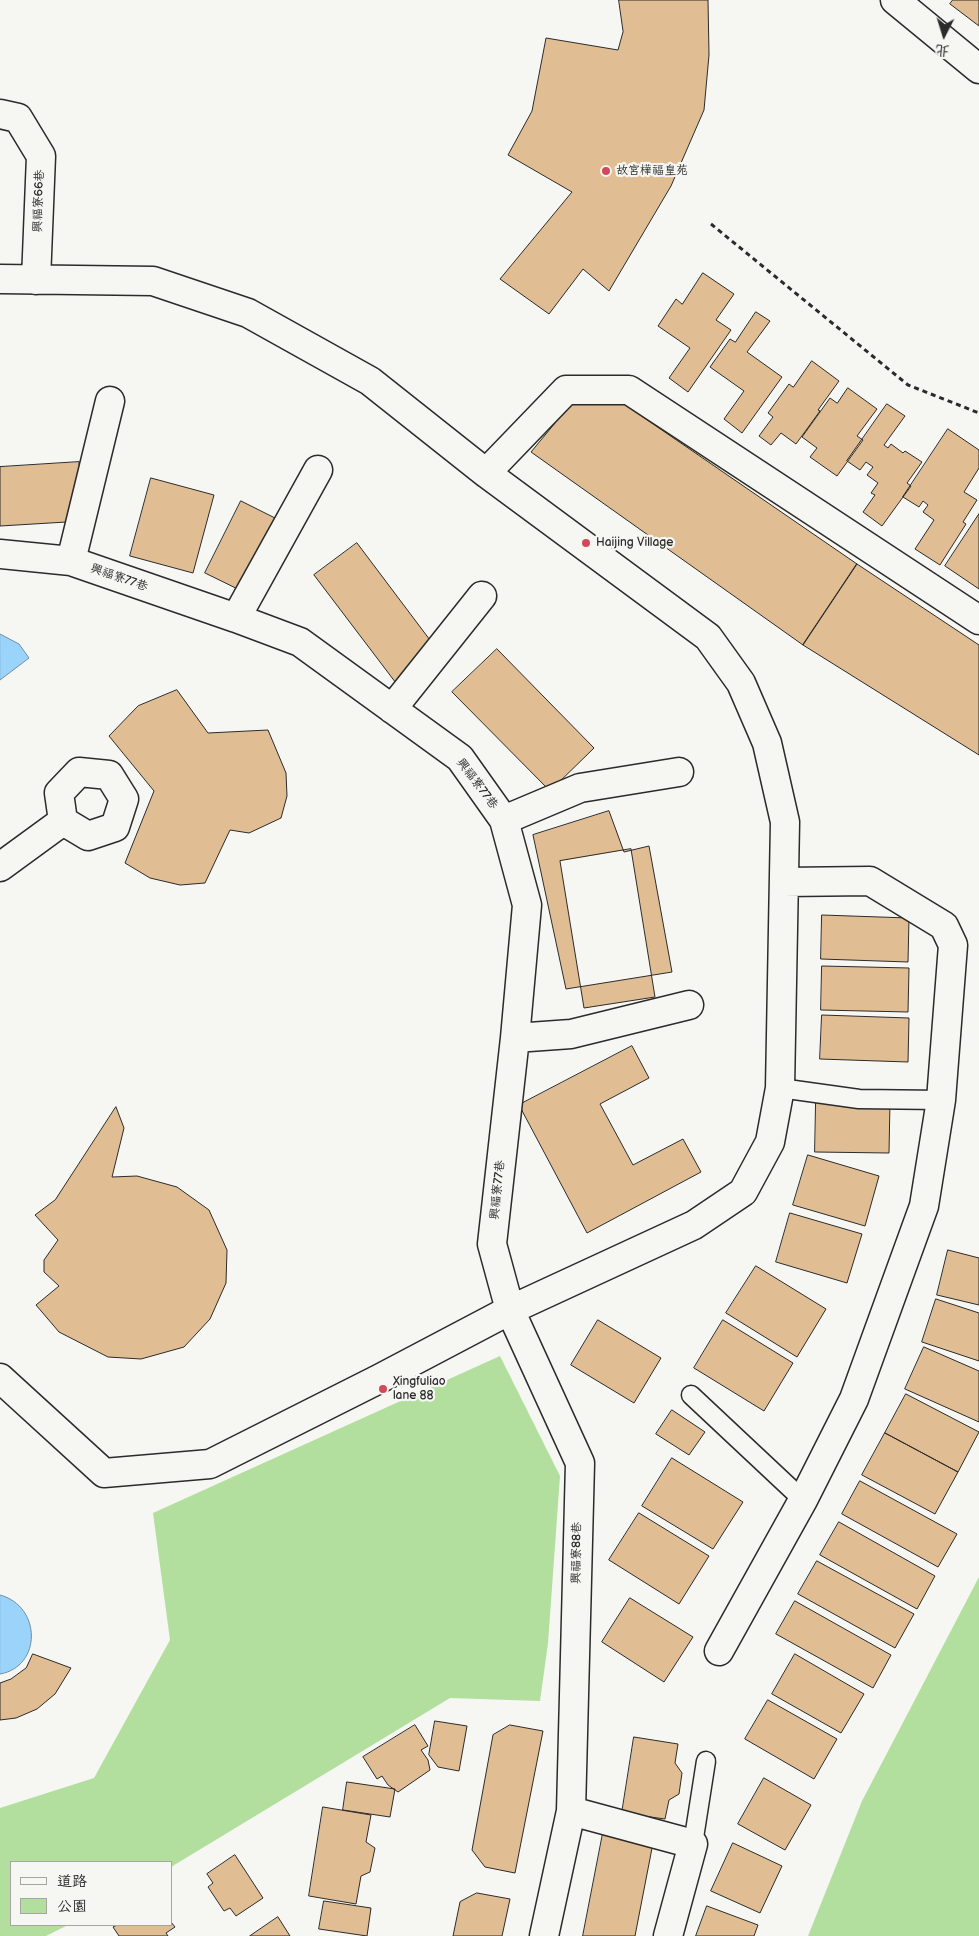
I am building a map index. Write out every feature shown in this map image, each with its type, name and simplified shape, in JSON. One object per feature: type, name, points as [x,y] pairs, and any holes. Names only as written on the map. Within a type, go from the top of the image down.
[{"type":"street","points":[[895,0],[979,69]]},
{"type":"street","name":"興福寮66巷","points":[[0,114],[18,118],[41,156],[36,280]]},
{"type":"street","points":[[0,279],[153,281],[248,313],[370,381],[486,474],[708,637],[741,683],[767,743],[785,822],[780,1088],[770,1142],[743,1192],[694,1225],[510,1310],[379,1379],[210,1464],[104,1474],[0,1378]]},
{"type":"street","points":[[486,474],[566,390],[628,390],[979,620]]},
{"type":"street","points":[[70,561],[110,401]]},
{"type":"street","points":[[236,618],[318,470]]},
{"type":"street","name":"興福寮77巷","points":[[0,554],[70,561],[300,642],[460,758],[504,820],[527,905],[515,1038],[492,1244],[510,1310]]},
{"type":"street","points":[[392,710],[482,596]]},
{"type":"street","points":[[504,820],[580,788],[679,772]]},
{"type":"street","points":[[0,867],[63,821]]},
{"type":"street","points":[[719,1651],[803,1500],[854,1399],[924,1206],[942,1100],[953,945],[944,926],[870,881],[784,882]]},
{"type":"street","points":[[515,1038],[571,1034],[689,1005]]},
{"type":"street","name":"興福寮88巷","points":[[510,1310],[580,1463],[570,1811],[544,1936]]},
{"type":"street","points":[[570,1811],[693,1844],[668,1936]]},
{"type":"lane","points":[[780,1088],[859,1099],[942,1100]]},
{"type":"lane","points":[[691,1395],[803,1500]]},
{"type":"lane","points":[[693,1844],[706,1762]]},
{"type":"path","points":[[711,224],[908,385],[979,414]]},
{"type":"green space","points":[[500,1356],[560,1476],[548,1643],[540,1701],[450,1698],[172,1866],[172,1861],[10,1861],[10,1926],[66,1926],[46,1936],[0,1936],[0,1808],[94,1778],[170,1640],[153,1513]]},
{"type":"green space","points":[[979,1577],[979,1936],[808,1936],[862,1801]]},
{"type":"water","points":[[0,634],[19,644],[29,658],[0,680]]},
{"type":"water","points":[[0,1595],[14,1601],[24,1611],[30,1623],[32,1636],[30,1649],[24,1660],[14,1669],[0,1674]]},
{"type":"building","name":"故宮樺福皇苑","points":[[619,0],[708,0],[709,55],[704,110],[671,186],[609,291],[583,269],[549,314],[500,279],[572,192],[508,155],[532,111],[546,38],[618,50],[623,32]]},
{"type":"building","points":[[953,0],[979,0],[979,26],[950,4]]},
{"type":"building","points":[[703,273],[734,294],[716,320],[731,330],[688,392],[669,378],[690,348],[658,326],[676,299],[682,304]]},
{"type":"building","points":[[756,312],[770,321],[747,352],[782,377],[742,433],[724,419],[744,391],[710,367],[730,339],[735,342]]},
{"type":"building","points":[[812,361],[839,381],[796,444],[781,433],[771,445],[759,436],[773,417],[768,413],[789,384],[793,387]]},
{"type":"building","points":[[848,388],[877,409],[857,436],[863,440],[837,476],[810,457],[817,448],[802,437],[830,398],[837,403]]},
{"type":"building","points":[[608,393],[857,564],[803,645],[531,452],[575,399]]},
{"type":"building","points":[[887,404],[905,416],[884,445],[888,448],[891,444],[903,453],[905,451],[922,462],[907,483],[911,486],[882,526],[863,512],[875,495],[871,493],[878,483],[867,475],[873,467],[866,462],[860,470],[847,461]]},
{"type":"building","points":[[948,429],[979,450],[979,468],[964,492],[977,500],[963,522],[966,524],[940,565],[915,549],[934,520],[923,512],[928,505],[923,501],[919,507],[903,497]]},
{"type":"building","points":[[79,462],[83,521],[0,526],[0,467]]},
{"type":"building","points":[[151,478],[214,495],[193,573],[130,556]]},
{"type":"building","points":[[241,501],[291,526],[256,598],[205,573]]},
{"type":"building","points":[[979,514],[979,589],[945,566]]},
{"type":"building","points":[[357,543],[442,656],[399,687],[314,575]]},
{"type":"building","points":[[857,564],[979,645],[979,755],[803,645]]},
{"type":"building","points":[[497,649],[594,748],[550,791],[452,692]]},
{"type":"building","points":[[177,690],[208,733],[268,730],[286,773],[287,796],[281,818],[249,833],[230,830],[205,883],[180,885],[150,878],[125,863],[154,791],[109,736],[138,706]]},
{"type":"building","points":[[609,811],[624,852],[649,846],[672,972],[566,989],[533,835]]},
{"type":"building","points":[[631,849],[655,997],[584,1008],[560,861]]},
{"type":"building","points":[[822,915],[909,918],[908,962],[821,959]]},
{"type":"building","points":[[822,966],[909,968],[908,1012],[821,1010]]},
{"type":"building","points":[[822,1015],[909,1018],[908,1062],[820,1059]]},
{"type":"building","points":[[632,1046],[649,1078],[600,1104],[633,1165],[683,1139],[701,1172],[587,1233],[519,1105]]},
{"type":"building","points":[[816,1101],[890,1101],[889,1153],[815,1152]]},
{"type":"building","points":[[116,1107],[124,1128],[112,1177],[137,1176],[177,1187],[209,1210],[227,1250],[226,1283],[210,1319],[184,1347],[141,1359],[108,1357],[59,1332],[36,1305],[59,1286],[44,1272],[44,1260],[58,1240],[35,1215],[55,1200]]},
{"type":"building","points":[[808,1155],[879,1176],[865,1226],[793,1205]]},
{"type":"building","points":[[790,1213],[862,1234],[847,1283],[776,1262]]},
{"type":"building","points":[[948,1250],[979,1258],[979,1305],[937,1295]]},
{"type":"building","points":[[756,1266],[826,1309],[797,1357],[726,1313]]},
{"type":"building","points":[[936,1299],[979,1313],[979,1361],[922,1342]]},
{"type":"building","points":[[598,1320],[661,1358],[634,1403],[571,1365]]},
{"type":"building","points":[[723,1320],[793,1363],[764,1411],[694,1368]]},
{"type":"building","points":[[924,1347],[979,1371],[979,1422],[905,1389]]},
{"type":"building","points":[[906,1394],[979,1432],[958,1472],[885,1433]]},
{"type":"building","points":[[672,1410],[705,1432],[689,1455],[656,1434]]},
{"type":"building","points":[[885,1433],[958,1472],[935,1514],[862,1475]]},
{"type":"building","points":[[672,1458],[743,1502],[713,1549],[642,1506]]},
{"type":"building","points":[[860,1481],[957,1534],[938,1567],[842,1514]]},
{"type":"building","points":[[639,1513],[709,1556],[679,1604],[609,1560]]},
{"type":"building","points":[[839,1522],[935,1576],[917,1609],[820,1555]]},
{"type":"building","points":[[817,1561],[914,1614],[895,1648],[798,1594]]},
{"type":"building","points":[[630,1598],[693,1637],[664,1682],[602,1642]]},
{"type":"building","points":[[795,1601],[891,1655],[873,1688],[776,1634]]},
{"type":"building","points":[[33,1654],[71,1668],[55,1694],[37,1709],[16,1718],[0,1720],[0,1683],[11,1679],[26,1668]]},
{"type":"building","points":[[795,1654],[864,1694],[841,1733],[772,1694]]},
{"type":"building","points":[[768,1700],[837,1739],[814,1779],[745,1739]]},
{"type":"building","points":[[435,1721],[467,1726],[459,1771],[438,1767],[429,1755]]},
{"type":"building","points":[[415,1725],[428,1746],[421,1750],[428,1760],[430,1770],[398,1792],[388,1785],[382,1776],[377,1779],[363,1757]]},
{"type":"building","points":[[510,1725],[543,1731],[515,1873],[485,1867],[472,1850],[493,1735]]},
{"type":"building","points":[[634,1737],[678,1744],[675,1763],[682,1773],[679,1794],[669,1800],[665,1819],[622,1813]]},
{"type":"building","points":[[764,1778],[811,1805],[785,1850],[738,1824]]},
{"type":"building","points":[[347,1782],[395,1789],[390,1817],[343,1810]]},
{"type":"building","points":[[323,1807],[371,1815],[366,1842],[375,1848],[370,1872],[361,1876],[356,1904],[309,1896]]},
{"type":"building","points":[[603,1833],[653,1843],[635,1936],[583,1936]]},
{"type":"building","points":[[733,1843],[782,1866],[760,1913],[711,1891]]},
{"type":"building","points":[[235,1855],[263,1898],[236,1916],[230,1908],[224,1911],[208,1887],[213,1883],[207,1874]]},
{"type":"building","points":[[477,1893],[510,1899],[502,1936],[453,1936],[460,1902]]},
{"type":"building","points":[[324,1901],[371,1908],[367,1936],[319,1929]]},
{"type":"building","points":[[707,1906],[758,1925],[754,1936],[696,1936]]},
{"type":"building","points":[[278,1917],[290,1936],[250,1936]]},
{"type":"building","points":[[172,1923],[175,1927],[166,1933],[168,1936],[119,1936],[113,1927],[172,1926]]},
{"type":"place","name":"故宮樺福皇苑","points":[[606,171]]},
{"type":"place","name":"Haijing Village","points":[[586,543]]},
{"type":"place","name":"Xingfuliao lane 88","points":[[383,1389]]}]
